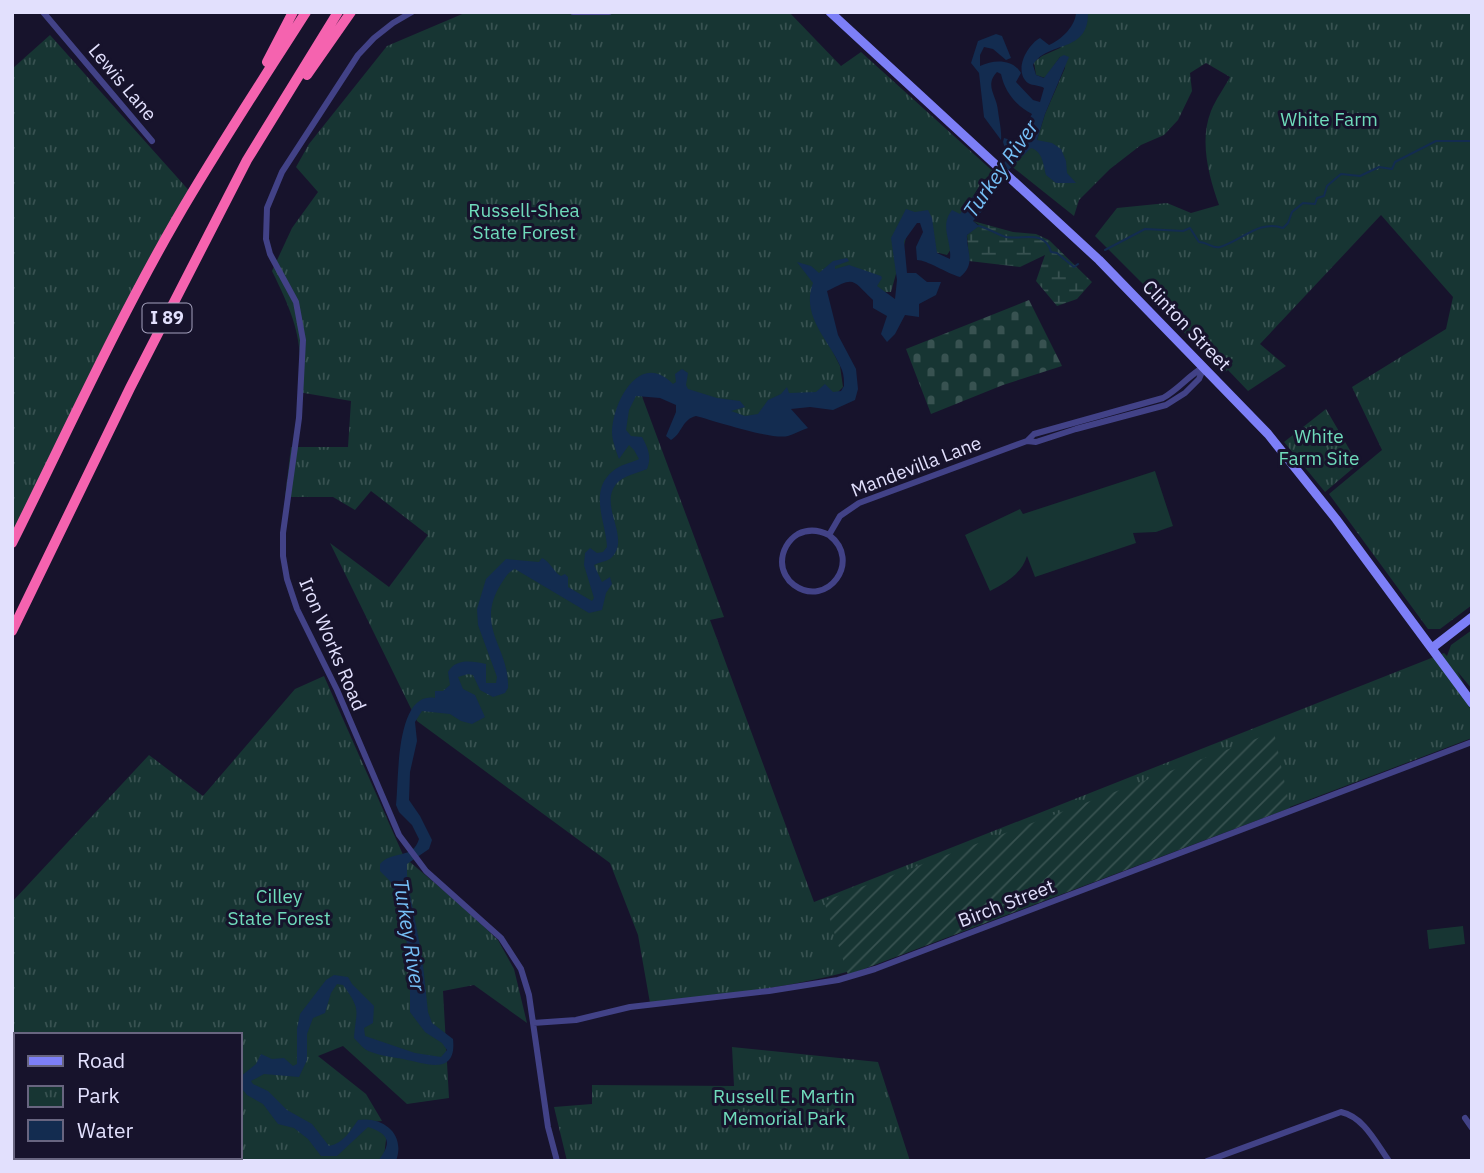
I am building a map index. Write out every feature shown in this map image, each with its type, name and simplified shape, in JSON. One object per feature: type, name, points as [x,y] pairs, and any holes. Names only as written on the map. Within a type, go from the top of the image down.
[{"type":"highway","points":[[236,120],[293,12]]},
{"type":"highway","name":"I 89","points":[[12,543],[156,257],[236,120],[306,12]]},
{"type":"highway","name":"I 89","points":[[12,631],[130,388],[247,160],[338,12]]},
{"type":"highway","points":[[247,160],[351,12]]},
{"type":"main road","name":"Clinton Street","points":[[830,12],[1099,260],[1268,434],[1298,470],[1472,704]]},
{"type":"main road","points":[[1432,648],[1472,617]]},
{"type":"street","name":"Lewis Lane","points":[[43,12],[152,141]]},
{"type":"street","name":"Iron Works Road","points":[[412,12],[374,38],[345,74],[282,172],[272,193],[265,223],[266,239],[270,254],[296,302],[303,340],[299,418],[283,533],[283,556],[298,609],[337,690],[379,793],[407,847],[418,863],[508,946],[524,977],[548,1127],[557,1161]]},
{"type":"street","points":[[573,12],[609,12]]},
{"type":"street","name":"Mandevilla Lane","points":[[829,535],[840,516],[859,503],[1027,441],[1035,442],[1076,425],[1140,408],[1166,405],[1180,397],[1199,379],[1205,367]]},
{"type":"street","points":[[806,531],[829,535],[842,554],[843,566],[838,578],[830,586],[818,591],[807,591],[795,586],[787,577],[783,566],[787,544],[806,531]]},
{"type":"street","name":"Birch Street","points":[[533,1023],[584,1019],[630,1007],[769,991],[838,980],[875,969],[1472,741]]},
{"type":"street","points":[[1207,1161],[1334,1114],[1349,1114],[1361,1123],[1389,1161]]},
{"type":"street","points":[[1465,1118],[1472,1128]]},
{"type":"green space","name":"Russell-Shea State Forest","points":[[467,12],[789,12],[841,66],[861,52],[996,174],[983,180],[953,229],[951,249],[947,255],[935,252],[933,230],[917,221],[909,227],[891,292],[881,292],[869,279],[831,276],[817,320],[840,366],[843,387],[838,392],[758,419],[727,414],[640,391],[724,617],[710,620],[814,902],[1444,653],[1447,656],[1451,645],[1472,630],[1472,689],[1457,671],[1472,699],[1472,738],[881,962],[795,984],[650,1003],[638,935],[610,863],[417,721],[330,543],[389,587],[428,535],[371,491],[355,510],[333,497],[285,497],[291,447],[348,447],[351,401],[298,392],[300,358],[296,330],[272,271],[292,228],[318,192],[296,167],[309,144],[387,46]]},
{"type":"green space","name":"White Farm","points":[[1087,12],[1472,12],[1472,605],[1440,629],[1428,629],[1329,494],[1382,450],[1352,387],[1446,329],[1453,297],[1381,215],[1260,344],[1286,366],[1248,391],[1228,370],[1224,373],[1149,297],[1152,293],[1095,236],[1117,208],[1167,203],[1191,213],[1219,205],[1209,171],[1206,134],[1211,111],[1230,77],[1206,63],[1190,73],[1192,91],[1178,120],[1164,135],[1141,145],[1110,169],[1079,200],[1074,216],[1010,165],[1037,140],[1065,68],[1060,57],[1045,78],[1036,75],[1034,62],[1060,48]]},
{"type":"green space","points":[[50,35],[193,195],[164,244],[12,546],[12,69]]},
{"type":"green space","points":[[973,221],[1013,232],[1036,234],[1049,240],[1092,282],[1077,299],[1057,306],[1036,281],[1045,255],[1020,267],[969,261],[967,235],[979,225]]},
{"type":"green space","points":[[1029,300],[1062,366],[1003,385],[931,414],[906,349]]},
{"type":"green space","name":"White Farm Site","points":[[1326,409],[1358,464],[1325,492],[1284,442]]},
{"type":"green space","points":[[1155,471],[1173,526],[1156,532],[1133,533],[1136,543],[1035,577],[1027,556],[1013,577],[990,591],[965,535],[1020,509],[1023,514]]},
{"type":"green space","name":"Cilley State Forest","points":[[324,676],[404,857],[498,940],[514,969],[527,1023],[474,985],[443,991],[449,1098],[407,1104],[343,1046],[318,1056],[366,1094],[382,1121],[371,1122],[387,1132],[381,1161],[12,1161],[12,902],[149,755],[203,796],[295,689]]},
{"type":"green space","points":[[1274,732],[1290,808],[848,975],[824,901]]},
{"type":"green space","points":[[1463,926],[1465,944],[1429,949],[1427,930]]},
{"type":"green space","name":"Russell E. Martin Memorial Park","points":[[732,1047],[878,1062],[910,1161],[567,1161],[554,1107],[592,1104],[592,1085],[734,1086]]},
{"type":"water","name":"Turkey River","points":[[1076,12],[1088,12],[1087,25],[1082,34],[1075,41],[1040,57],[1033,65],[1036,75],[1044,78],[1060,57],[1069,57],[1037,140],[1052,143],[1061,149],[1067,173],[1076,183],[1056,183],[1046,175],[1040,155],[1031,148],[996,182],[982,211],[973,221],[979,226],[967,235],[969,262],[960,277],[917,260],[916,247],[923,232],[920,223],[917,223],[904,241],[907,273],[916,273],[927,282],[941,282],[936,295],[919,304],[919,317],[905,315],[895,334],[887,342],[881,334],[887,316],[873,308],[873,300],[856,284],[843,283],[827,291],[838,335],[856,369],[858,389],[855,400],[833,410],[810,407],[791,409],[808,428],[788,436],[780,436],[756,433],[696,416],[688,420],[671,440],[666,436],[676,412],[676,405],[660,398],[636,396],[629,410],[626,430],[631,436],[642,437],[648,449],[649,460],[647,469],[622,479],[612,493],[612,513],[618,542],[616,551],[610,559],[594,565],[602,582],[610,577],[612,584],[606,593],[602,610],[589,613],[515,569],[504,580],[494,599],[491,613],[495,637],[507,674],[508,688],[505,693],[493,697],[480,690],[473,675],[458,677],[463,689],[475,695],[485,717],[472,724],[450,714],[422,711],[415,722],[417,741],[410,772],[409,800],[432,840],[429,849],[407,864],[407,879],[422,956],[428,1012],[432,1023],[453,1039],[453,1051],[445,1063],[430,1065],[366,1050],[354,1038],[356,1010],[353,1000],[343,985],[337,984],[331,993],[325,1013],[313,1018],[307,1034],[307,1060],[299,1077],[264,1074],[251,1081],[268,1091],[287,1110],[312,1124],[329,1146],[343,1139],[358,1120],[384,1124],[395,1135],[398,1143],[396,1161],[378,1161],[387,1144],[385,1136],[368,1127],[337,1156],[321,1156],[308,1139],[294,1128],[278,1124],[263,1104],[247,1095],[243,1090],[242,1075],[256,1064],[261,1054],[272,1059],[284,1058],[293,1066],[297,1064],[300,1014],[326,980],[334,975],[348,977],[374,1006],[373,1023],[364,1028],[365,1036],[415,1053],[441,1057],[447,1050],[442,1043],[425,1032],[410,1012],[410,966],[403,917],[392,883],[380,871],[380,864],[390,857],[412,850],[419,839],[396,805],[402,739],[412,708],[422,700],[435,698],[435,691],[443,691],[450,685],[448,672],[455,664],[486,664],[486,683],[496,683],[497,677],[478,625],[477,609],[486,579],[506,559],[539,562],[542,558],[558,574],[568,577],[568,587],[592,601],[594,598],[584,565],[585,553],[590,548],[597,553],[603,552],[607,547],[600,507],[601,488],[618,467],[639,459],[629,445],[619,459],[612,432],[617,407],[623,394],[639,376],[650,373],[661,375],[673,384],[676,382],[675,374],[682,369],[688,373],[688,389],[717,398],[740,401],[745,407],[731,411],[745,416],[758,414],[768,400],[781,394],[787,387],[789,393],[816,392],[825,384],[833,392],[841,391],[844,386],[842,370],[818,329],[810,307],[813,283],[797,262],[811,266],[819,273],[833,261],[847,258],[849,261],[835,266],[835,269],[849,265],[881,276],[877,286],[895,299],[897,280],[891,238],[906,209],[915,212],[928,210],[932,218],[937,253],[950,259],[946,228],[948,216],[952,210],[960,214],[989,176],[1003,165],[1006,158],[1004,138],[1017,142],[1032,114],[1012,98],[1001,74],[997,72],[991,86],[997,105],[1001,140],[984,117],[979,73],[971,63],[978,41],[996,34],[1002,36],[1011,58],[1006,60],[993,49],[984,47],[980,55],[980,66],[997,61],[1018,68],[1021,73],[1016,82],[1033,100],[1040,102],[1044,88],[1028,83],[1024,78],[1024,59],[1031,46],[1040,38],[1049,45],[1063,36]]},
{"type":"waterway","points":[[1105,250],[1145,229],[1183,231],[1190,228],[1199,242],[1220,247],[1258,228],[1283,228],[1292,212],[1303,203],[1315,204],[1317,198],[1324,196],[1327,186],[1341,174],[1360,176],[1379,167],[1392,169],[1395,162],[1436,141],[1472,141]]},
{"type":"waterway","name":"Turkey River","points":[[979,226],[1006,237],[1039,238],[1044,240],[1051,252],[1057,253],[1074,267],[1078,264]]}]
